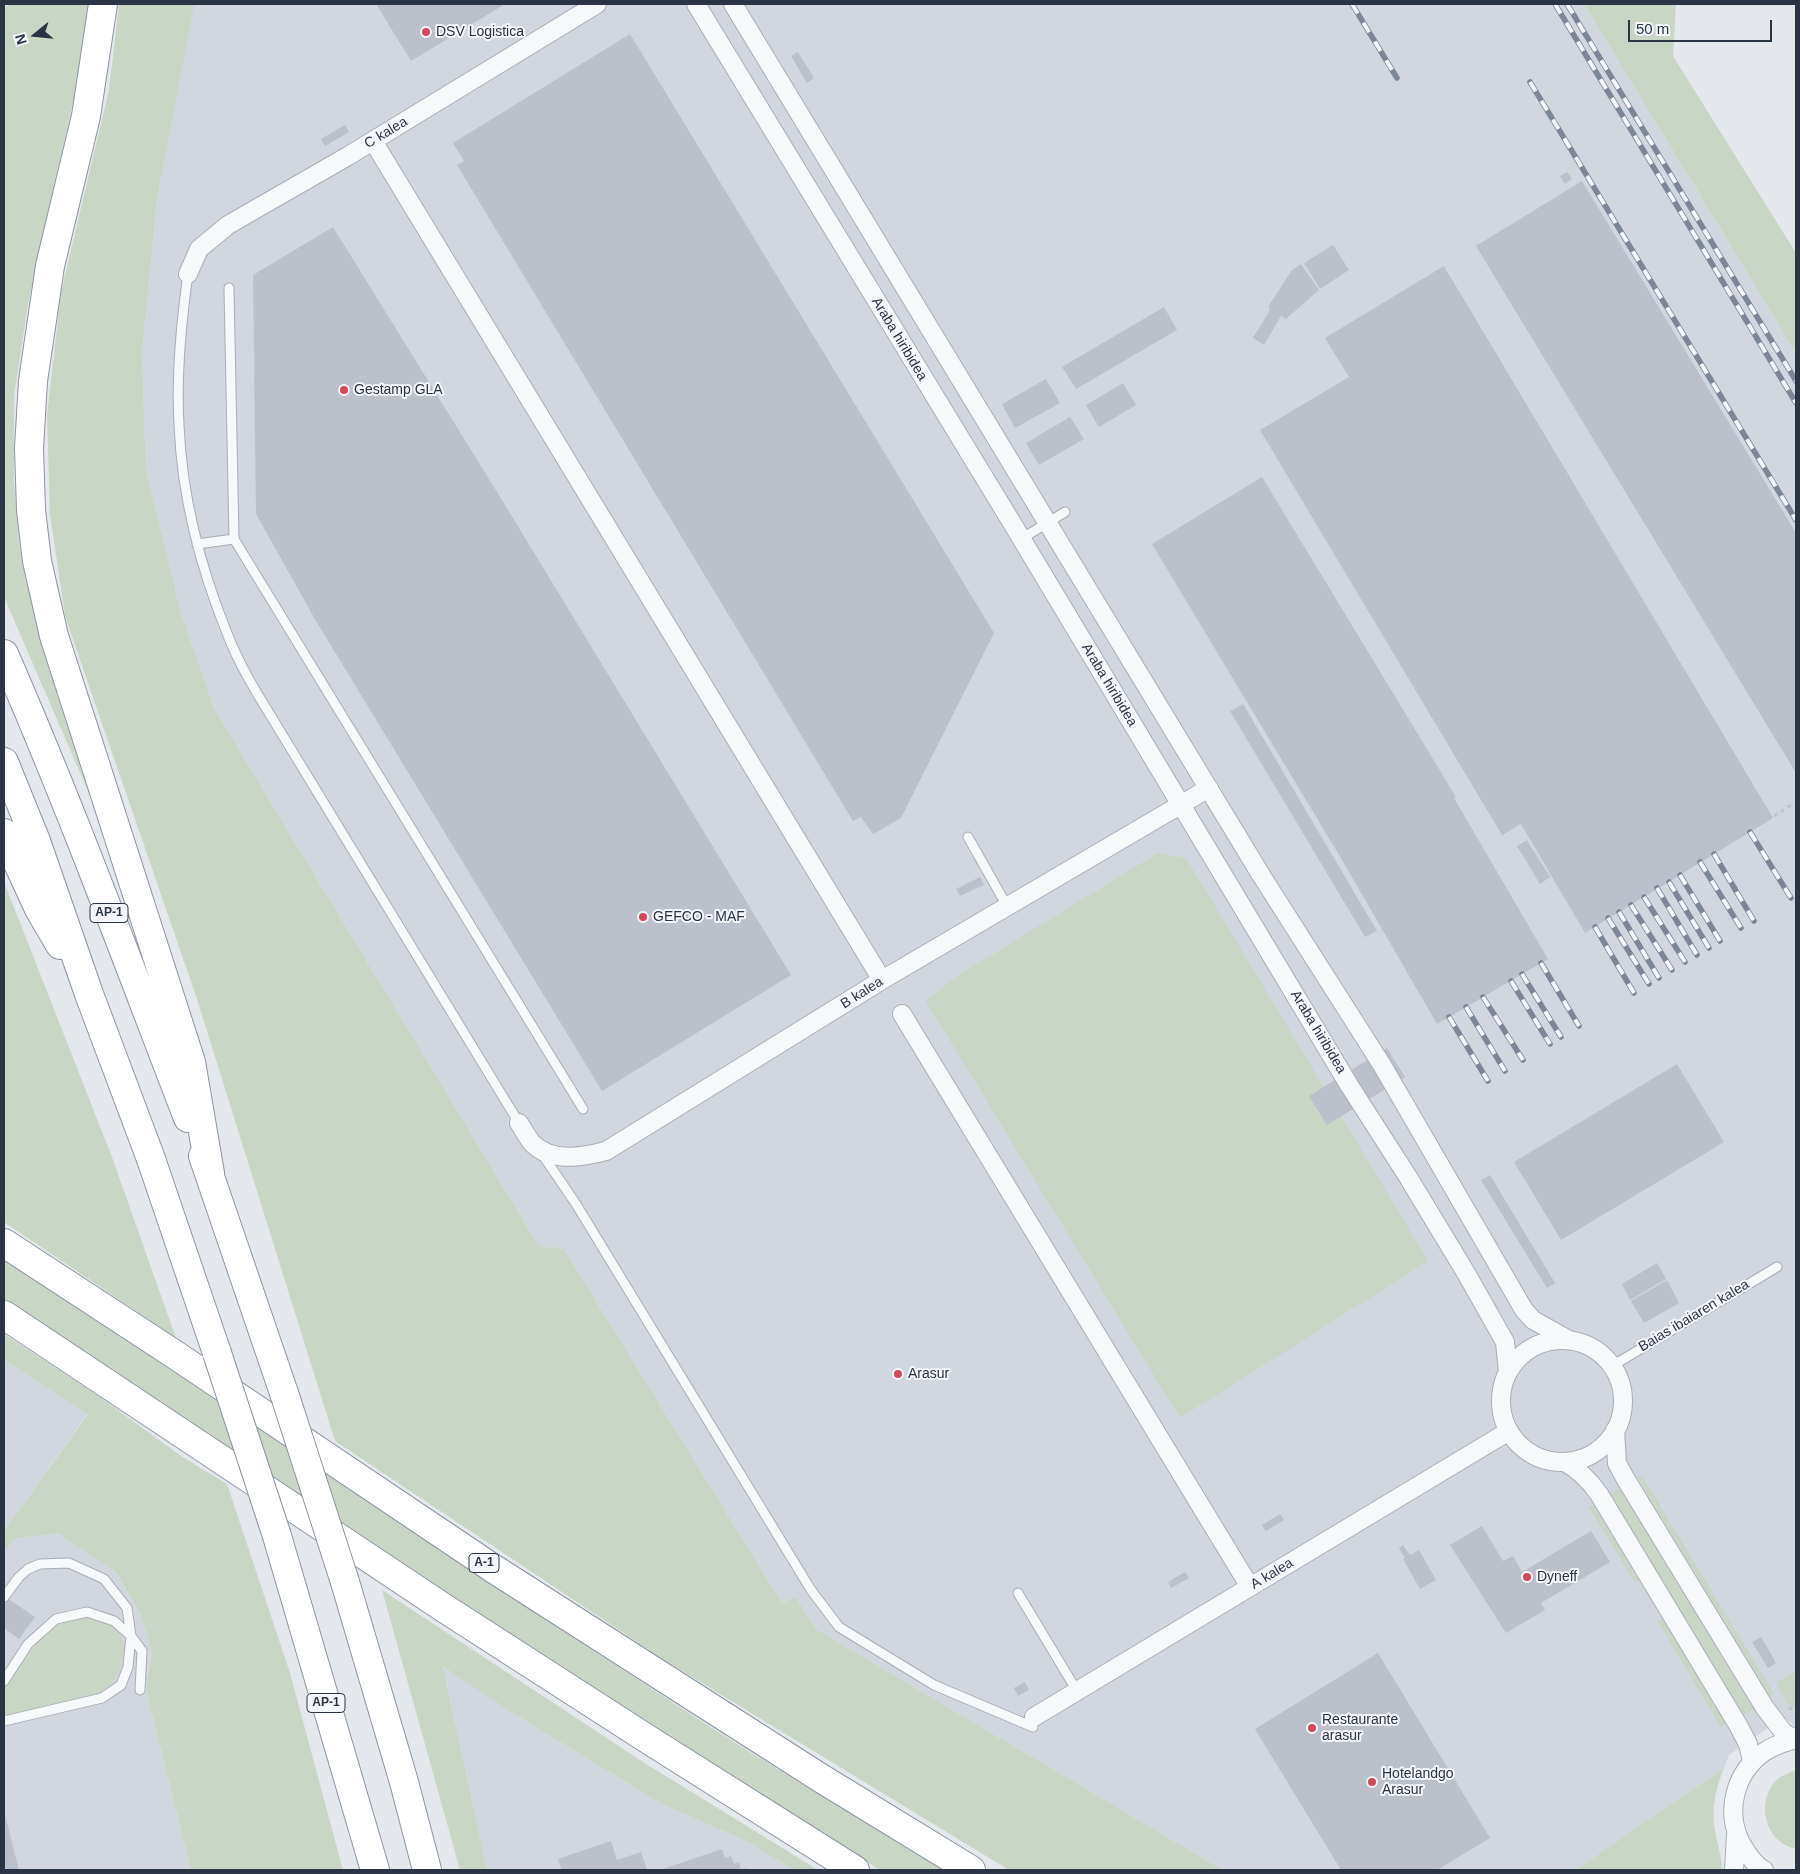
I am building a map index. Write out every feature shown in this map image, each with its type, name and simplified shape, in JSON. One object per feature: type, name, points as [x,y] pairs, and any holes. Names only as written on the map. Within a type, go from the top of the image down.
[{"type":"highway","points":[[103,4],[86,116],[50,266],[33,381],[29,448],[31,510],[37,561],[54,636],[191,1062],[210,1173]]},
{"type":"highway","name":"AP-1","points":[[4,654],[88,858],[210,1173],[345,1582],[404,1782],[427,1870]]},
{"type":"highway","name":"AP-1","points":[[4,762],[36,841],[89,994],[151,1159],[217,1353],[277,1536],[375,1870]]},
{"type":"highway","points":[[4,833],[39,909],[89,994]]},
{"type":"highway","name":"A-1","points":[[4,1243],[174,1354],[494,1570],[819,1777],[971,1870]]},
{"type":"highway","points":[[4,1315],[444,1608],[856,1870]]},
{"type":"street","name":"C kalea","points":[[188,274],[199,249],[228,225],[373,141],[598,4]]},
{"type":"street","name":"Araba hiribidea","points":[[696,4],[1496,1325],[1505,1342],[1508,1372]]},
{"type":"street","points":[[733,4],[1261,875],[1382,1064],[1524,1310],[1533,1320],[1569,1340]]},
{"type":"street","points":[[373,141],[882,980]]},
{"type":"street","name":"B kalea","points":[[539,1150],[559,1156],[581,1157],[606,1151],[882,980],[1209,788]]},
{"type":"street","points":[[902,1014],[1250,1587]]},
{"type":"street","points":[[519,1123],[531,1142],[539,1150]]},
{"type":"street","points":[[1551,1340],[1569,1340],[1585,1344],[1599,1352],[1612,1366],[1620,1383],[1621,1415],[1615,1430],[1602,1446],[1585,1457],[1565,1462],[1548,1460],[1533,1454],[1519,1444],[1509,1431],[1502,1412],[1501,1392],[1508,1372],[1519,1357],[1534,1346],[1551,1340]]},
{"type":"street","points":[[1615,1430],[1617,1463],[1625,1478],[1765,1708],[1784,1733],[1796,1739]]},
{"type":"street","name":"A kalea","points":[[1033,1722],[1077,1691],[1509,1431]]},
{"type":"street","points":[[1565,1462],[1578,1470],[1599,1494],[1738,1725],[1748,1744],[1752,1761]]},
{"type":"street","points":[[1734,1870],[1736,1832],[1733,1814],[1734,1795],[1741,1777],[1752,1761],[1765,1750],[1796,1739]]},
{"type":"street","points":[[1736,1832],[1746,1852],[1764,1870]]},
{"type":"lane","points":[[188,274],[182,317],[178,425],[185,483],[197,544],[226,629],[243,668],[519,1123]]},
{"type":"lane","points":[[229,288],[234,539],[584,1109]]},
{"type":"lane","points":[[1021,539],[1065,512]]},
{"type":"lane","points":[[197,544],[234,539]]},
{"type":"lane","points":[[968,837],[1007,906]]},
{"type":"lane","points":[[539,1150],[576,1204],[810,1590],[838,1627],[934,1685],[1033,1722]]},
{"type":"lane","name":"Baias ibaiaren kalea","points":[[1612,1366],[1777,1267]]},
{"type":"lane","points":[[4,1597],[19,1577],[28,1569],[40,1564],[69,1563],[104,1579],[127,1608],[131,1636],[128,1667],[121,1685],[102,1698],[4,1721]]},
{"type":"lane","points":[[1018,1593],[1077,1691]]},
{"type":"lane","points":[[4,1681],[28,1644],[56,1619],[87,1612],[114,1621],[131,1636],[142,1651],[140,1690]]},
{"type":"path","points":[[1774,816],[1796,802]]},
{"type":"shaded area","name":"Arasur","points":[[194,4],[1584,4],[1796,353],[1796,1727],[1784,1717],[1729,1755],[1724,1768],[1575,1870],[1223,1870],[816,1629],[796,1597],[782,1603],[564,1249],[539,1246],[215,710],[181,613],[146,470],[142,353],[157,199]]},
{"type":"shaded area","points":[[4,1360],[88,1413],[4,1531]]},
{"type":"shaded area","points":[[57,1533],[116,1572],[141,1615],[152,1652],[147,1694],[191,1870],[4,1870],[4,1553],[14,1539]]},
{"type":"shaded area","points":[[443,1665],[514,1714],[662,1804],[746,1841],[794,1870],[487,1870]]},
{"type":"green space","points":[[9,4],[90,4],[89,31],[28,304],[14,396],[14,482],[20,549],[42,647],[91,798],[4,597],[4,8]]},
{"type":"green space","points":[[119,4],[194,4],[157,199],[142,353],[146,470],[181,613],[215,710],[539,1246],[564,1249],[782,1603],[796,1597],[816,1629],[1223,1870],[1009,1870],[664,1660],[335,1441],[197,999],[65,616],[50,514],[47,415],[61,292],[109,90]]},
{"type":"green space","points":[[1584,4],[1676,4],[1673,56],[1796,253],[1796,353]]},
{"type":"green space","points":[[1158,853],[1186,858],[1428,1261],[1180,1418],[926,1001],[954,978]]},
{"type":"green space","points":[[4,882],[112,1157],[176,1338],[4,1222]]},
{"type":"green space","points":[[4,1260],[708,1726],[943,1870],[880,1870],[548,1660],[4,1299]]},
{"type":"green space","points":[[4,1334],[100,1397],[181,1456],[227,1484],[290,1673],[343,1870],[191,1870],[147,1694],[152,1652],[141,1615],[116,1572],[57,1533],[14,1539],[4,1553],[4,1531],[88,1414],[4,1360]]},
{"type":"green space","points":[[1642,1476],[1771,1689],[1773,1694],[1771,1698],[1637,1477]]},
{"type":"green space","points":[[1620,1488],[1754,1709],[1744,1715],[1610,1494]]},
{"type":"green space","points":[[1588,1506],[1594,1506],[1638,1579],[1636,1584]]},
{"type":"green space","points":[[382,1590],[643,1762],[818,1870],[794,1870],[746,1841],[662,1804],[514,1714],[443,1666],[487,1870],[460,1870]]},
{"type":"green space","points":[[84,1615],[107,1622],[118,1632],[123,1640],[123,1660],[114,1679],[100,1694],[4,1717],[4,1686],[35,1645],[58,1624]]},
{"type":"green space","points":[[1657,1620],[1665,1623],[1726,1723],[1721,1727]]},
{"type":"green space","points":[[1796,1671],[1796,1708],[1787,1704],[1776,1685],[1779,1681]]},
{"type":"green space","points":[[1724,1768],[1714,1806],[1715,1831],[1722,1870],[1575,1870]]},
{"type":"green space","points":[[1796,1770],[1796,1849],[1778,1840],[1771,1832],[1767,1823],[1765,1803],[1775,1781]]},
{"type":"building","name":"DSV Logistica","points":[[376,4],[505,4],[411,61]]},
{"type":"building","points":[[630,34],[994,633],[901,818],[873,834],[861,817],[853,821],[457,165],[464,161],[453,143]]},
{"type":"building","points":[[798,52],[814,78],[807,83],[791,56]]},
{"type":"building","points":[[345,125],[349,132],[325,146],[321,139]]},
{"type":"building","points":[[1567,172],[1572,179],[1565,184],[1560,176]]},
{"type":"building","points":[[1582,181],[1796,533],[1796,773],[1476,246]]},
{"type":"building","points":[[333,227],[505,505],[791,975],[602,1091],[316,621],[256,514],[253,275]]},
{"type":"building","points":[[1333,245],[1349,270],[1320,289],[1304,263]]},
{"type":"building","points":[[1301,264],[1319,290],[1286,319],[1281,316],[1264,345],[1253,338],[1270,310],[1268,307],[1292,270]]},
{"type":"building","points":[[1444,266],[1773,818],[1585,933],[1521,824],[1502,835],[1260,430],[1349,377],[1325,338]]},
{"type":"building","points":[[1164,307],[1177,330],[1076,389],[1062,367]]},
{"type":"building","points":[[1046,379],[1060,403],[1015,428],[1002,404]]},
{"type":"building","points":[[1123,383],[1136,405],[1099,427],[1086,405]]},
{"type":"building","points":[[1070,417],[1084,439],[1039,465],[1026,443]]},
{"type":"building","points":[[1262,477],[1456,797],[1454,798],[1548,959],[1437,1024],[1345,865],[1152,544]]},
{"type":"building","points":[[1243,704],[1377,931],[1365,937],[1230,711]]},
{"type":"building","points":[[1527,840],[1550,877],[1540,884],[1517,846]]},
{"type":"building","points":[[980,877],[984,885],[960,896],[956,889]]},
{"type":"building","points":[[1387,1048],[1405,1077],[1327,1125],[1309,1096]]},
{"type":"building","points":[[1677,1064],[1724,1142],[1561,1240],[1514,1162]]},
{"type":"building","points":[[1490,1175],[1555,1283],[1547,1288],[1481,1180]]},
{"type":"building","points":[[1657,1263],[1666,1279],[1630,1300],[1622,1284]]},
{"type":"building","points":[[1667,1280],[1679,1303],[1644,1323],[1631,1301]]},
{"type":"building","points":[[1280,1514],[1284,1520],[1266,1531],[1262,1525]]},
{"type":"building","name":"Dyneff","points":[[1482,1526],[1503,1561],[1513,1556],[1522,1572],[1591,1531],[1610,1562],[1541,1603],[1545,1610],[1506,1633],[1450,1545]]},
{"type":"building","points":[[1403,1545],[1410,1555],[1419,1550],[1436,1580],[1420,1589],[1403,1559],[1405,1558],[1399,1548]]},
{"type":"building","points":[[1185,1572],[1189,1578],[1171,1588],[1168,1582]]},
{"type":"building","points":[[4,1596],[35,1617],[19,1639],[4,1628]]},
{"type":"building","points":[[1761,1637],[1776,1663],[1768,1668],[1752,1642]]},
{"type":"building","name":"Hotelandgo Arasur","points":[[1378,1653],[1490,1838],[1437,1870],[1341,1870],[1255,1729]]},
{"type":"building","points":[[1025,1682],[1029,1690],[1018,1696],[1014,1688]]},
{"type":"building","points":[[4,1811],[19,1870],[4,1870]]},
{"type":"building","points":[[611,1841],[617,1860],[641,1852],[647,1870],[562,1870],[558,1859]]},
{"type":"building","points":[[722,1849],[725,1858],[731,1856],[734,1864],[739,1862],[741,1869],[746,1868],[747,1870],[660,1870]]},
{"type":"railway","points":[[1352,4],[1397,78]]},
{"type":"railway","points":[[1555,4],[1796,403]]},
{"type":"railway","points":[[1567,4],[1796,381]]},
{"type":"railway","points":[[1530,82],[1796,520]]},
{"type":"railway","points":[[1750,832],[1791,898]]},
{"type":"railway","points":[[1714,854],[1754,921]]},
{"type":"railway","points":[[1700,862],[1741,928]]},
{"type":"railway","points":[[1680,875],[1720,941]]},
{"type":"railway","points":[[1669,882],[1709,948]]},
{"type":"railway","points":[[1657,888],[1697,955]]},
{"type":"railway","points":[[1644,897],[1685,962]]},
{"type":"railway","points":[[1631,905],[1672,970]]},
{"type":"railway","points":[[1619,912],[1659,978]]},
{"type":"railway","points":[[1608,918],[1649,984]]},
{"type":"railway","points":[[1595,927],[1634,993]]},
{"type":"railway","points":[[1541,963],[1579,1026]]},
{"type":"railway","points":[[1522,974],[1561,1037]]},
{"type":"railway","points":[[1511,981],[1550,1044]]},
{"type":"railway","points":[[1483,997],[1523,1060]]},
{"type":"railway","points":[[1466,1007],[1505,1071]]},
{"type":"railway","points":[[1449,1017],[1488,1081]]},
{"type":"place","name":"DSV Logistica","points":[[426,32]]},
{"type":"place","name":"Gestamp GLA","points":[[344,390]]},
{"type":"place","name":"GEFCO - MAF","points":[[643,917]]},
{"type":"place","name":"Arasur","points":[[898,1374]]},
{"type":"place","name":"Dyneff","points":[[1527,1577]]},
{"type":"place","name":"Restaurante arasur","points":[[1312,1728]]},
{"type":"place","name":"Hotelandgo Arasur","points":[[1372,1782]]}]
